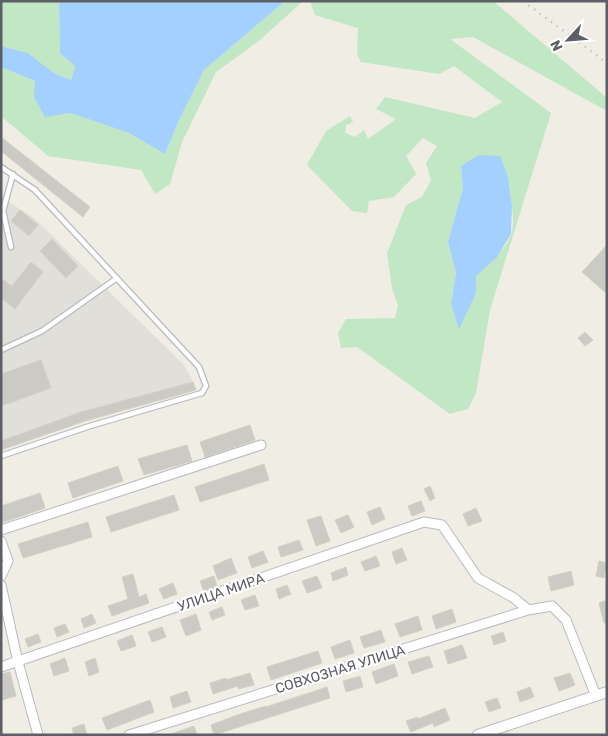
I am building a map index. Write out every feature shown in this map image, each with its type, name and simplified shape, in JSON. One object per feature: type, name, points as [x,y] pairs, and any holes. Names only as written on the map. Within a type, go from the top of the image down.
[{"type":"street","points":[[1,530],[261,445]]},
{"type":"street","name":"УЛИЦА МИРА","points":[[1,667],[424,522],[442,525],[478,578],[514,598],[528,610]]},
{"type":"street","points":[[1,541],[8,561],[1,576]]},
{"type":"street","points":[[1,586],[18,662],[38,735]]},
{"type":"street","name":"СОВХОЗНАЯ УЛИЦА","points":[[129,735],[528,610],[552,606],[566,620],[596,696]]},
{"type":"street","points":[[478,735],[607,692]]},
{"type":"lane","points":[[1,167],[35,190],[199,368],[206,386],[202,393],[90,426],[1,456]]},
{"type":"lane","points":[[11,247],[4,210],[13,174]]},
{"type":"lane","points":[[1,350],[42,331],[117,278]]},
{"type":"shaded area","points":[[1,197],[34,218],[185,366],[193,382],[81,412],[1,441]]},
{"type":"green space","points":[[1,1],[59,1],[60,53],[75,66],[71,80],[54,73],[28,53],[1,46]]},
{"type":"green space","points":[[285,1],[303,1],[260,40],[216,72],[182,142],[170,184],[155,194],[141,170],[48,156],[1,116],[1,67],[35,81],[45,116],[70,113],[129,133],[165,154],[179,120],[204,70]]},
{"type":"green space","points":[[310,1],[493,1],[607,98],[607,111],[473,37],[450,39],[551,113],[490,310],[476,393],[468,409],[450,414],[357,347],[341,348],[338,333],[346,319],[395,318],[398,306],[392,288],[387,253],[406,205],[422,197],[431,180],[426,163],[437,146],[423,138],[406,156],[416,174],[394,197],[369,201],[367,213],[352,211],[307,165],[326,131],[350,116],[353,122],[346,125],[345,133],[355,137],[364,130],[368,139],[396,119],[376,109],[385,97],[475,118],[502,102],[454,66],[439,74],[361,62],[357,54],[358,28],[315,15]],"holes":[[[461,166],[508,177],[513,215],[511,235],[500,252],[475,276],[476,293],[451,302],[456,273],[448,242],[463,188]]]},
{"type":"water","points":[[59,1],[285,1],[204,70],[179,120],[165,154],[129,133],[70,113],[45,117],[34,97],[35,81],[1,67],[1,46],[28,53],[54,73],[71,80],[75,66],[60,53]]},
{"type":"water","points":[[479,155],[500,156],[508,177],[512,205],[511,234],[497,257],[476,276],[476,293],[459,329],[451,303],[456,273],[448,242],[463,188],[461,166]]},
{"type":"building","points":[[1,137],[90,207],[83,217],[1,151]]},
{"type":"building","points":[[20,210],[38,225],[29,236],[11,221]]},
{"type":"building","points":[[52,239],[78,266],[66,278],[40,251]]},
{"type":"building","points":[[607,245],[607,294],[582,272]]},
{"type":"building","points":[[31,262],[43,272],[15,309],[1,298],[1,278],[12,286]]},
{"type":"building","points":[[585,332],[593,340],[585,346],[578,338]]},
{"type":"building","points":[[41,360],[51,388],[1,406],[1,374]]},
{"type":"building","points":[[193,382],[196,390],[85,421],[1,450],[1,441],[81,412]]},
{"type":"building","points":[[250,425],[255,440],[205,457],[200,442]]},
{"type":"building","points":[[187,445],[192,461],[144,475],[138,459]]},
{"type":"building","points":[[264,464],[269,480],[200,502],[195,487]]},
{"type":"building","points":[[118,466],[123,481],[73,498],[68,483]]},
{"type":"building","points":[[430,486],[435,498],[430,501],[424,489]]},
{"type":"building","points":[[40,493],[45,508],[1,523],[1,506]]},
{"type":"building","points":[[174,495],[179,510],[111,532],[106,517]]},
{"type":"building","points":[[421,501],[425,511],[412,516],[408,506]]},
{"type":"building","points":[[380,507],[385,519],[372,525],[367,512]]},
{"type":"building","points":[[476,508],[482,521],[468,526],[463,514]]},
{"type":"building","points":[[348,515],[354,527],[341,533],[335,520]]},
{"type":"building","points":[[321,516],[330,541],[316,546],[307,520]]},
{"type":"building","points":[[88,522],[92,537],[23,558],[18,544]]},
{"type":"building","points":[[299,540],[303,550],[281,557],[278,547]]},
{"type":"building","points":[[402,548],[407,560],[396,564],[392,552]]},
{"type":"building","points":[[263,551],[268,562],[252,568],[248,557]]},
{"type":"building","points":[[376,556],[380,566],[365,571],[361,562]]},
{"type":"building","points":[[231,558],[237,573],[218,580],[213,566]]},
{"type":"building","points":[[599,561],[607,563],[604,578],[596,576]]},
{"type":"building","points":[[346,567],[348,575],[333,581],[331,573]]},
{"type":"building","points":[[571,571],[574,585],[551,591],[548,577]]},
{"type":"building","points":[[133,574],[139,597],[146,594],[149,603],[112,616],[108,606],[128,599],[122,577]]},
{"type":"building","points":[[214,576],[217,586],[204,591],[200,581]]},
{"type":"building","points":[[317,576],[322,588],[307,593],[302,581]]},
{"type":"building","points":[[173,583],[177,594],[164,599],[159,589]]},
{"type":"building","points":[[287,585],[291,594],[279,599],[276,589]]},
{"type":"building","points":[[255,595],[259,606],[245,610],[241,600]]},
{"type":"building","points":[[607,600],[607,623],[604,623],[599,603]]},
{"type":"building","points":[[222,607],[225,615],[212,620],[209,612]]},
{"type":"building","points":[[452,609],[456,622],[436,629],[432,616]]},
{"type":"building","points":[[92,614],[96,623],[84,628],[81,619]]},
{"type":"building","points":[[196,614],[201,630],[186,636],[180,620]]},
{"type":"building","points":[[418,616],[422,630],[400,637],[395,624]]},
{"type":"building","points":[[65,624],[69,632],[57,637],[54,628]]},
{"type":"building","points":[[162,627],[166,637],[152,642],[148,632]]},
{"type":"building","points":[[381,630],[385,642],[364,648],[360,637]]},
{"type":"building","points":[[503,632],[506,641],[494,645],[491,636]]},
{"type":"building","points":[[38,634],[41,642],[28,647],[25,639]]},
{"type":"building","points":[[132,635],[136,646],[121,651],[117,641]]},
{"type":"building","points":[[350,640],[354,653],[335,659],[331,647]]},
{"type":"building","points":[[462,645],[467,658],[448,664],[444,651]]},
{"type":"building","points":[[318,651],[322,663],[271,680],[267,667]]},
{"type":"building","points":[[429,656],[433,667],[412,674],[408,662]]},
{"type":"building","points":[[65,658],[69,671],[54,676],[50,664]]},
{"type":"building","points":[[95,658],[99,672],[89,676],[85,662]]},
{"type":"building","points":[[394,664],[398,676],[376,684],[372,672]]},
{"type":"building","points":[[10,672],[16,696],[2,700],[1,674]]},
{"type":"building","points":[[250,673],[254,685],[238,689],[238,686],[213,694],[210,683]]},
{"type":"building","points":[[570,673],[575,685],[559,691],[554,678]]},
{"type":"building","points":[[360,676],[363,687],[346,692],[343,681]]},
{"type":"building","points":[[327,687],[330,698],[214,735],[211,725]]},
{"type":"building","points":[[530,687],[534,697],[520,702],[517,692]]},
{"type":"building","points":[[187,691],[191,702],[173,708],[170,697]]},
{"type":"building","points":[[497,698],[501,708],[489,712],[485,702]]},
{"type":"building","points":[[150,700],[154,712],[107,730],[102,718]]},
{"type":"building","points":[[445,708],[450,720],[434,727],[433,723],[411,732],[406,721],[418,717],[418,719]]},
{"type":"building","points":[[84,724],[87,735],[74,735],[72,728]]},
{"type":"building","points":[[194,726],[197,735],[171,735],[171,734]]},
{"type":"railway","points":[[523,1],[607,63]]}]
